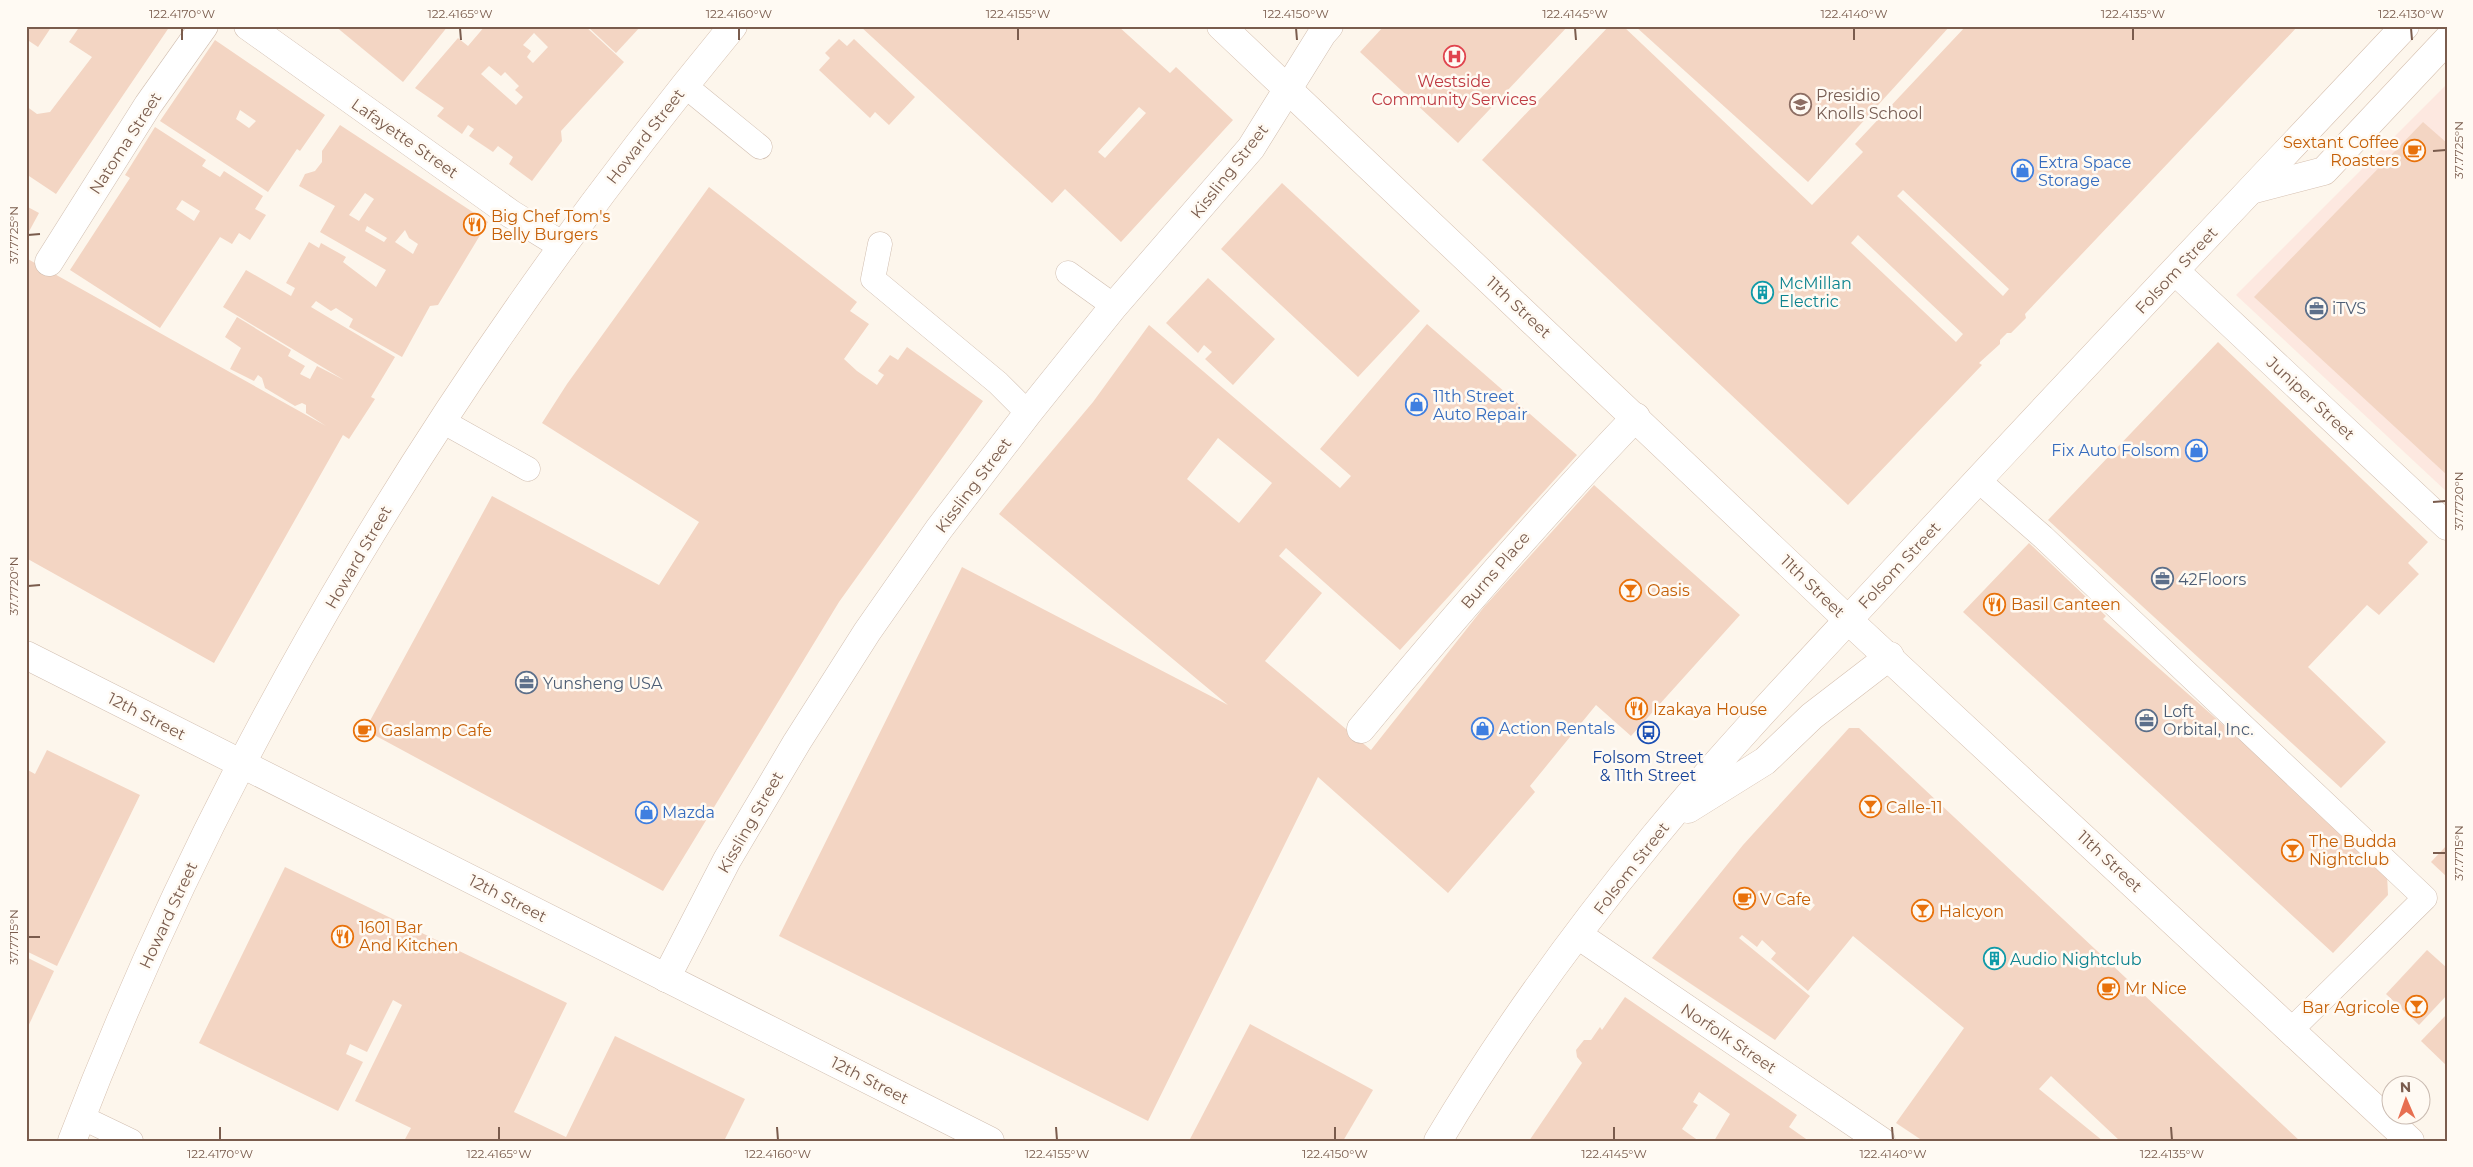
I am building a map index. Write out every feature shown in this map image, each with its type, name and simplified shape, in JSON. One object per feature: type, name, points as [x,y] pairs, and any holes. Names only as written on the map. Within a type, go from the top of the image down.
[{"type":"street","name":"Natoma Street","points":[[49,262],[148,105],[204,26]]},
{"type":"street","name":"Lafayette Street","points":[[248,26],[511,214],[563,246]]},
{"type":"street","name":"Howard Street","points":[[76,1129],[145,964],[241,763],[273,703],[372,530],[506,324],[684,85],[733,26]]},
{"type":"street","name":"11th Street","points":[[1221,26],[1636,417],[1847,619],[1890,656],[2410,1141]]},
{"type":"street","name":"Kissling Street","points":[[666,978],[727,860],[797,742],[867,632],[939,529],[1028,413],[1114,306],[1251,148],[1322,34],[1329,26]]},
{"type":"street","name":"Folsom Street","points":[[1438,1141],[1515,1024],[1578,935],[1667,822],[1847,619],[2405,26]]},
{"type":"street","points":[[2251,190],[2324,171],[2447,40]]},
{"type":"street","name":"Juniper Street","points":[[2175,271],[2447,526]]},
{"type":"street","name":"Burns Place","points":[[1361,729],[1495,570],[1564,492],[1636,417]]},
{"type":"street","name":"12th Street","points":[[26,655],[990,1141]]},
{"type":"street","points":[[1667,822],[1765,761],[1812,716],[1890,656]]},
{"type":"street","name":"Norfolk Street","points":[[1578,935],[1880,1141]]},
{"type":"lane","points":[[684,85],[760,147]]},
{"type":"lane","points":[[880,244],[873,279],[998,384],[1028,413]]},
{"type":"lane","points":[[1068,273],[1114,306]]},
{"type":"lane","points":[[442,421],[528,469]]},
{"type":"lane","points":[[1978,480],[2043,536],[2425,898],[2292,1030]]},
{"type":"lane","points":[[76,1129],[131,1141]]},
{"type":"shaded area","points":[[2447,84],[2447,492],[2236,295]]},
{"type":"building","points":[[26,26],[52,26],[38,47],[26,39]]},
{"type":"building","points":[[80,26],[170,26],[56,194],[26,174],[26,106],[37,114],[50,112],[92,57],[69,42]]},
{"type":"building","points":[[335,26],[448,26],[403,82]]},
{"type":"building","points":[[485,26],[585,26],[624,62],[561,131],[562,141],[532,181],[509,164],[513,157],[498,146],[493,152],[469,136],[474,129],[468,125],[462,134],[437,116],[444,108],[415,88],[458,38],[468,46]],"holes":[[[534,33],[548,47],[533,63],[527,57],[531,51],[523,45]],[[489,66],[501,76],[505,72],[519,86],[515,90],[523,97],[516,105],[481,74]]]},
{"type":"building","points":[[587,26],[641,26],[616,53]]},
{"type":"building","points":[[860,26],[1118,26],[1170,73],[1176,67],[1233,120],[1121,242],[1065,189],[1052,203]],"holes":[[[1139,107],[1146,113],[1105,158],[1098,152]]]},
{"type":"building","points":[[1384,26],[1568,26],[1458,143],[1360,52]]},
{"type":"building","points":[[1609,26],[1623,26],[1812,205],[1863,152],[1855,144],[1966,26],[2298,26],[2025,314],[2026,318],[2011,333],[2007,333],[2000,340],[2000,344],[1979,363],[1982,365],[1848,505],[1482,160]],"holes":[[[1903,190],[2009,289],[2003,296],[1897,196]],[[1858,235],[1963,334],[1956,342],[1851,243]]]},
{"type":"building","name":"Presidio Knolls School","points":[[1635,26],[1950,26],[1808,182]]},
{"type":"building","points":[[839,39],[847,46],[854,39],[915,97],[889,125],[875,112],[870,118],[819,70],[830,58],[825,53]]},
{"type":"building","points":[[215,40],[325,115],[300,151],[297,149],[268,192],[160,121]],"holes":[[[240,110],[256,121],[249,128],[236,119]]]},
{"type":"building","points":[[2423,122],[2447,143],[2447,475],[2254,297]]},
{"type":"building","points":[[340,125],[488,222],[438,305],[430,306],[402,357],[349,327],[353,319],[336,308],[331,311],[316,301],[311,307],[395,357],[371,397],[375,399],[349,439],[343,435],[214,663],[26,558],[26,258],[326,426],[306,413],[306,405],[302,403],[295,406],[265,388],[262,378],[258,375],[254,381],[230,369],[241,348],[225,337],[237,317],[291,350],[288,356],[305,366],[300,374],[310,379],[317,366],[344,380],[223,307],[246,270],[291,296],[295,288],[286,283],[309,242],[319,248],[321,243],[346,257],[343,262],[376,287],[386,270],[320,232],[335,206],[299,186],[305,174],[315,171],[322,162],[322,151]],"holes":[[[365,193],[374,199],[359,221],[349,215]],[[367,226],[387,238],[384,242],[365,231]],[[405,230],[409,238],[418,244],[413,254],[395,242]]]},
{"type":"building","points":[[155,127],[206,160],[202,166],[220,177],[224,171],[263,196],[255,209],[266,215],[250,240],[239,233],[232,244],[220,237],[160,328],[70,270],[130,178],[125,175]],"holes":[[[182,200],[200,211],[194,221],[176,209]]]},
{"type":"building","points":[[1282,183],[1420,311],[1358,377],[1221,249]]},
{"type":"building","points":[[709,187],[857,302],[850,311],[869,324],[844,359],[857,371],[877,385],[884,375],[878,371],[890,355],[898,360],[907,347],[983,401],[839,602],[663,891],[365,730],[492,496],[659,585],[699,522],[542,423],[567,384]]},
{"type":"building","points":[[26,206],[39,213],[26,237]]},
{"type":"building","points":[[1208,278],[1275,339],[1233,385],[1205,359],[1212,352],[1204,345],[1198,353],[1166,323]]},
{"type":"building","points":[[1427,324],[1577,455],[1400,650],[1286,548],[1279,556],[1322,593],[1265,661],[1371,750],[1484,607],[1594,485],[1740,615],[1631,736],[1596,705],[1530,786],[1535,792],[1448,893],[1318,777],[1148,1121],[779,936],[962,567],[1228,705],[999,514],[1093,402],[1149,325],[1340,488],[1351,476],[1320,449]],"holes":[[[1218,438],[1272,483],[1239,523],[1187,479]]]},
{"type":"building","points":[[2218,342],[2428,542],[2408,563],[2419,574],[2379,615],[2367,605],[2308,667],[2386,742],[2341,788],[2048,520]]},
{"type":"building","points":[[2029,543],[2106,616],[2103,619],[2262,759],[2387,874],[2388,895],[2333,953],[1963,612]]},
{"type":"building","points":[[1849,728],[1859,728],[2300,1141],[2120,1141],[2051,1076],[2039,1089],[2103,1141],[1923,1141],[1896,1123],[1964,1028],[1853,936],[1808,991],[1771,959],[1776,953],[1762,940],[1757,947],[1742,935],[1739,938],[1810,996],[1775,1040],[1652,958],[1743,845]],"holes":[[[1799,891],[1815,905],[1810,911],[1800,904]]]},
{"type":"building","points":[[47,750],[140,795],[57,966],[26,951],[26,769],[35,774]]},
{"type":"building","points":[[2447,845],[2447,877],[2431,862]]},
{"type":"building","points":[[285,867],[567,1003],[514,1112],[566,1137],[615,1036],[745,1099],[724,1141],[404,1141],[411,1128],[355,1101],[402,1005],[393,1000],[367,1052],[350,1044],[346,1054],[363,1062],[338,1111],[199,1043]]},
{"type":"building","points":[[2427,950],[2447,968],[2447,995],[2419,1025],[2386,994]]},
{"type":"building","points":[[26,957],[54,971],[26,1031]]},
{"type":"building","points":[[1625,997],[1797,1115],[1789,1127],[1809,1141],[1714,1141],[1730,1114],[1699,1092],[1693,1102],[1698,1105],[1682,1129],[1699,1141],[1529,1141],[1582,1063],[1577,1057],[1576,1050],[1584,1040],[1591,1040],[1600,1027],[1602,1030]]},
{"type":"building","points":[[2447,1014],[2447,1066],[2421,1041]]},
{"type":"building","points":[[1250,1024],[1373,1090],[1343,1141],[1189,1141]]},
{"type":"place","name":"Westside Community Services","points":[[1454,57]]},
{"type":"place","name":"Presidio Knolls School","points":[[1800,104]]},
{"type":"place","name":"Sextant Coffee Roasters","points":[[2415,151]]},
{"type":"place","name":"Extra Space Storage","points":[[2022,171]]},
{"type":"place","name":"Big Chef Tom's Belly Burgers","points":[[475,225]]},
{"type":"place","name":"McMillan Electric","points":[[1763,292]]},
{"type":"place","name":"iTVS","points":[[2316,308]]},
{"type":"place","name":"11th Street Auto Repair","points":[[1417,405]]},
{"type":"place","name":"Fix Auto Folsom","points":[[2196,450]]},
{"type":"place","name":"42Floors","points":[[2162,579]]},
{"type":"place","name":"Oasis","points":[[1631,590]]},
{"type":"place","name":"Basil Canteen","points":[[1995,604]]},
{"type":"place","name":"Yunsheng USA","points":[[527,683]]},
{"type":"place","name":"Izakaya House","points":[[1637,709]]},
{"type":"place","name":"Loft Orbital, Inc.","points":[[2147,720]]},
{"type":"place","name":"Action Rentals","points":[[1483,728]]},
{"type":"place","name":"Gaslamp Cafe","points":[[365,730]]},
{"type":"place","name":"Folsom Street & 11th Street","points":[[1648,733]]},
{"type":"place","name":"Calle-11","points":[[1870,807]]},
{"type":"place","name":"Mazda","points":[[646,812]]},
{"type":"place","name":"The Budda Nightclub","points":[[2293,850]]},
{"type":"place","name":"V Cafe","points":[[1744,899]]},
{"type":"place","name":"Halcyon","points":[[1923,911]]},
{"type":"place","name":"1601 Bar And Kitchen","points":[[343,936]]},
{"type":"place","name":"Audio Nightclub","points":[[1994,959]]},
{"type":"place","name":"Mr Nice","points":[[2109,988]]},
{"type":"place","name":"Bar Agricole","points":[[2416,1007]]}]
